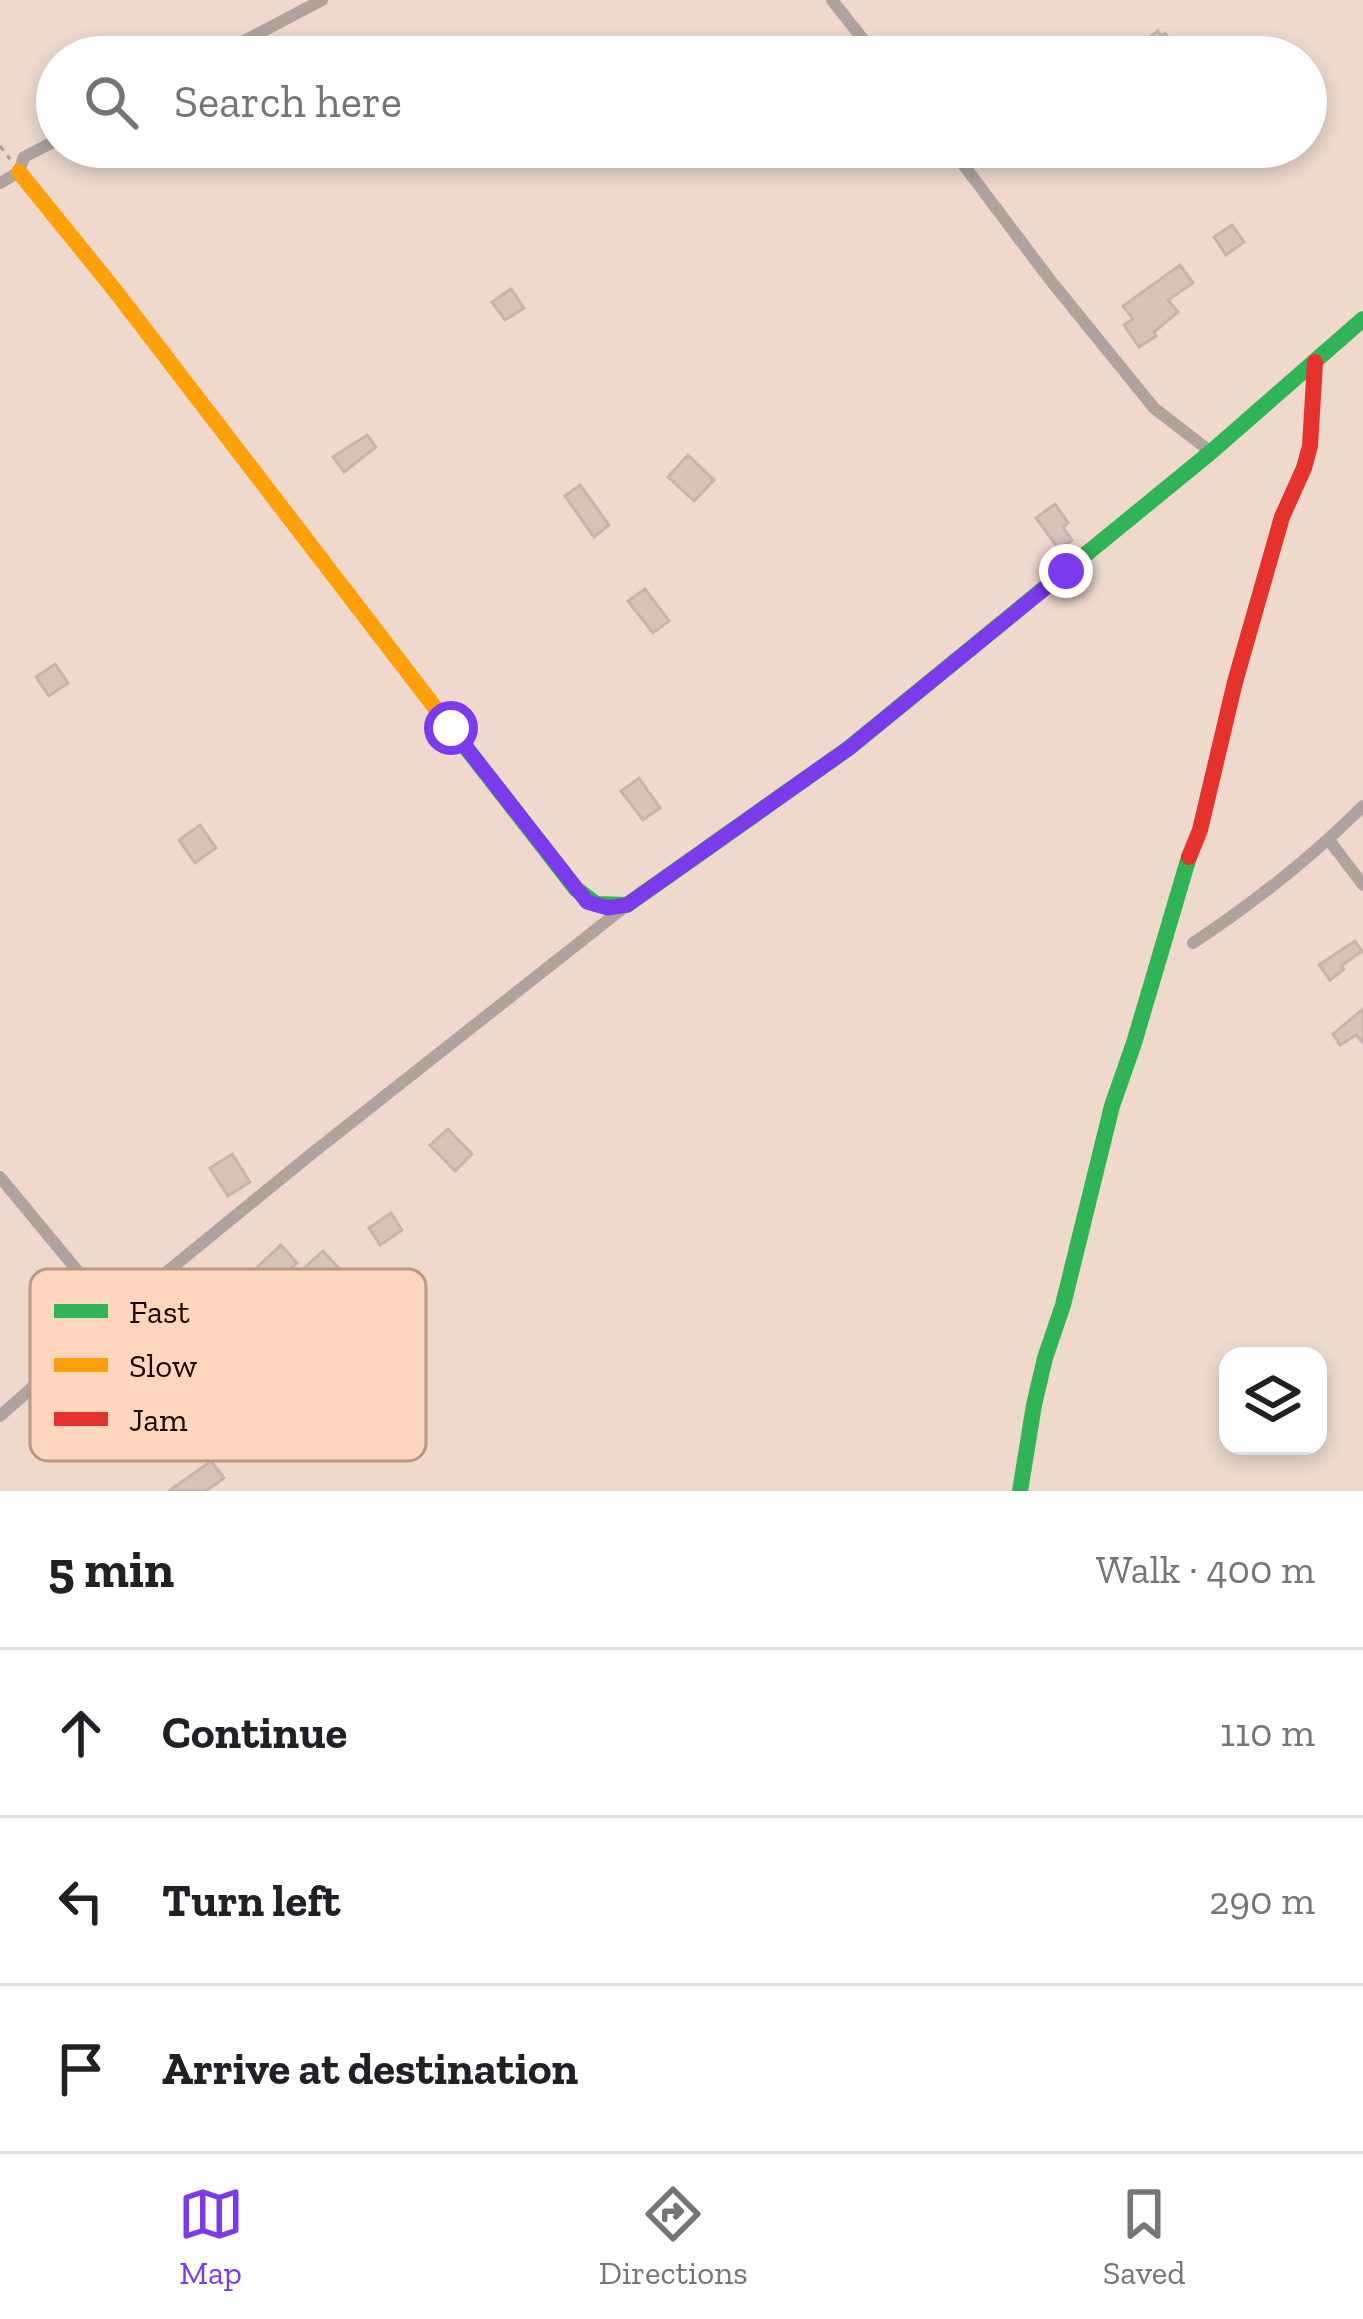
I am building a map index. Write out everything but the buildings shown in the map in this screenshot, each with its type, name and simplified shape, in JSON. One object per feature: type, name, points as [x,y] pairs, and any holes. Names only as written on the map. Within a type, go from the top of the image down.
[{"type":"street","points":[[254,36],[322,0]]},
{"type":"street","points":[[832,0],[860,36]]},
{"type":"street","points":[[0,183],[19,172],[25,157],[36,151]]},
{"type":"street","points":[[966,168],[1154,408],[1211,452]]},
{"type":"street","points":[[19,172],[113,287],[562,872],[587,902],[608,908],[627,905]]},
{"type":"street","points":[[172,1269],[456,1037],[627,905],[849,748],[1211,452],[1363,319]]},
{"type":"street","points":[[1020,1491],[1034,1405],[1112,1106],[1200,830],[1235,682],[1282,517],[1310,446],[1315,362]]},
{"type":"street","points":[[1193,943],[1253,903],[1363,806]]},
{"type":"street","points":[[1329,840],[1363,885]]},
{"type":"street","points":[[0,1177],[75,1269]]},
{"type":"street","points":[[0,1416],[30,1390]]},
{"type":"traffic: fast","points":[[443,718],[576,889],[596,904],[627,905],[849,748],[1211,452],[1363,319]]},
{"type":"traffic: fast","points":[[1020,1491],[1045,1358],[1063,1305],[1112,1106],[1189,857]]},
{"type":"traffic: slow","points":[[19,172],[443,718]]},
{"type":"traffic: jam","points":[[1189,857],[1282,517],[1310,446],[1315,362]]},
{"type":"route","points":[[451,728],[587,902],[608,908],[627,905],[849,748],[1066,571]]}]
